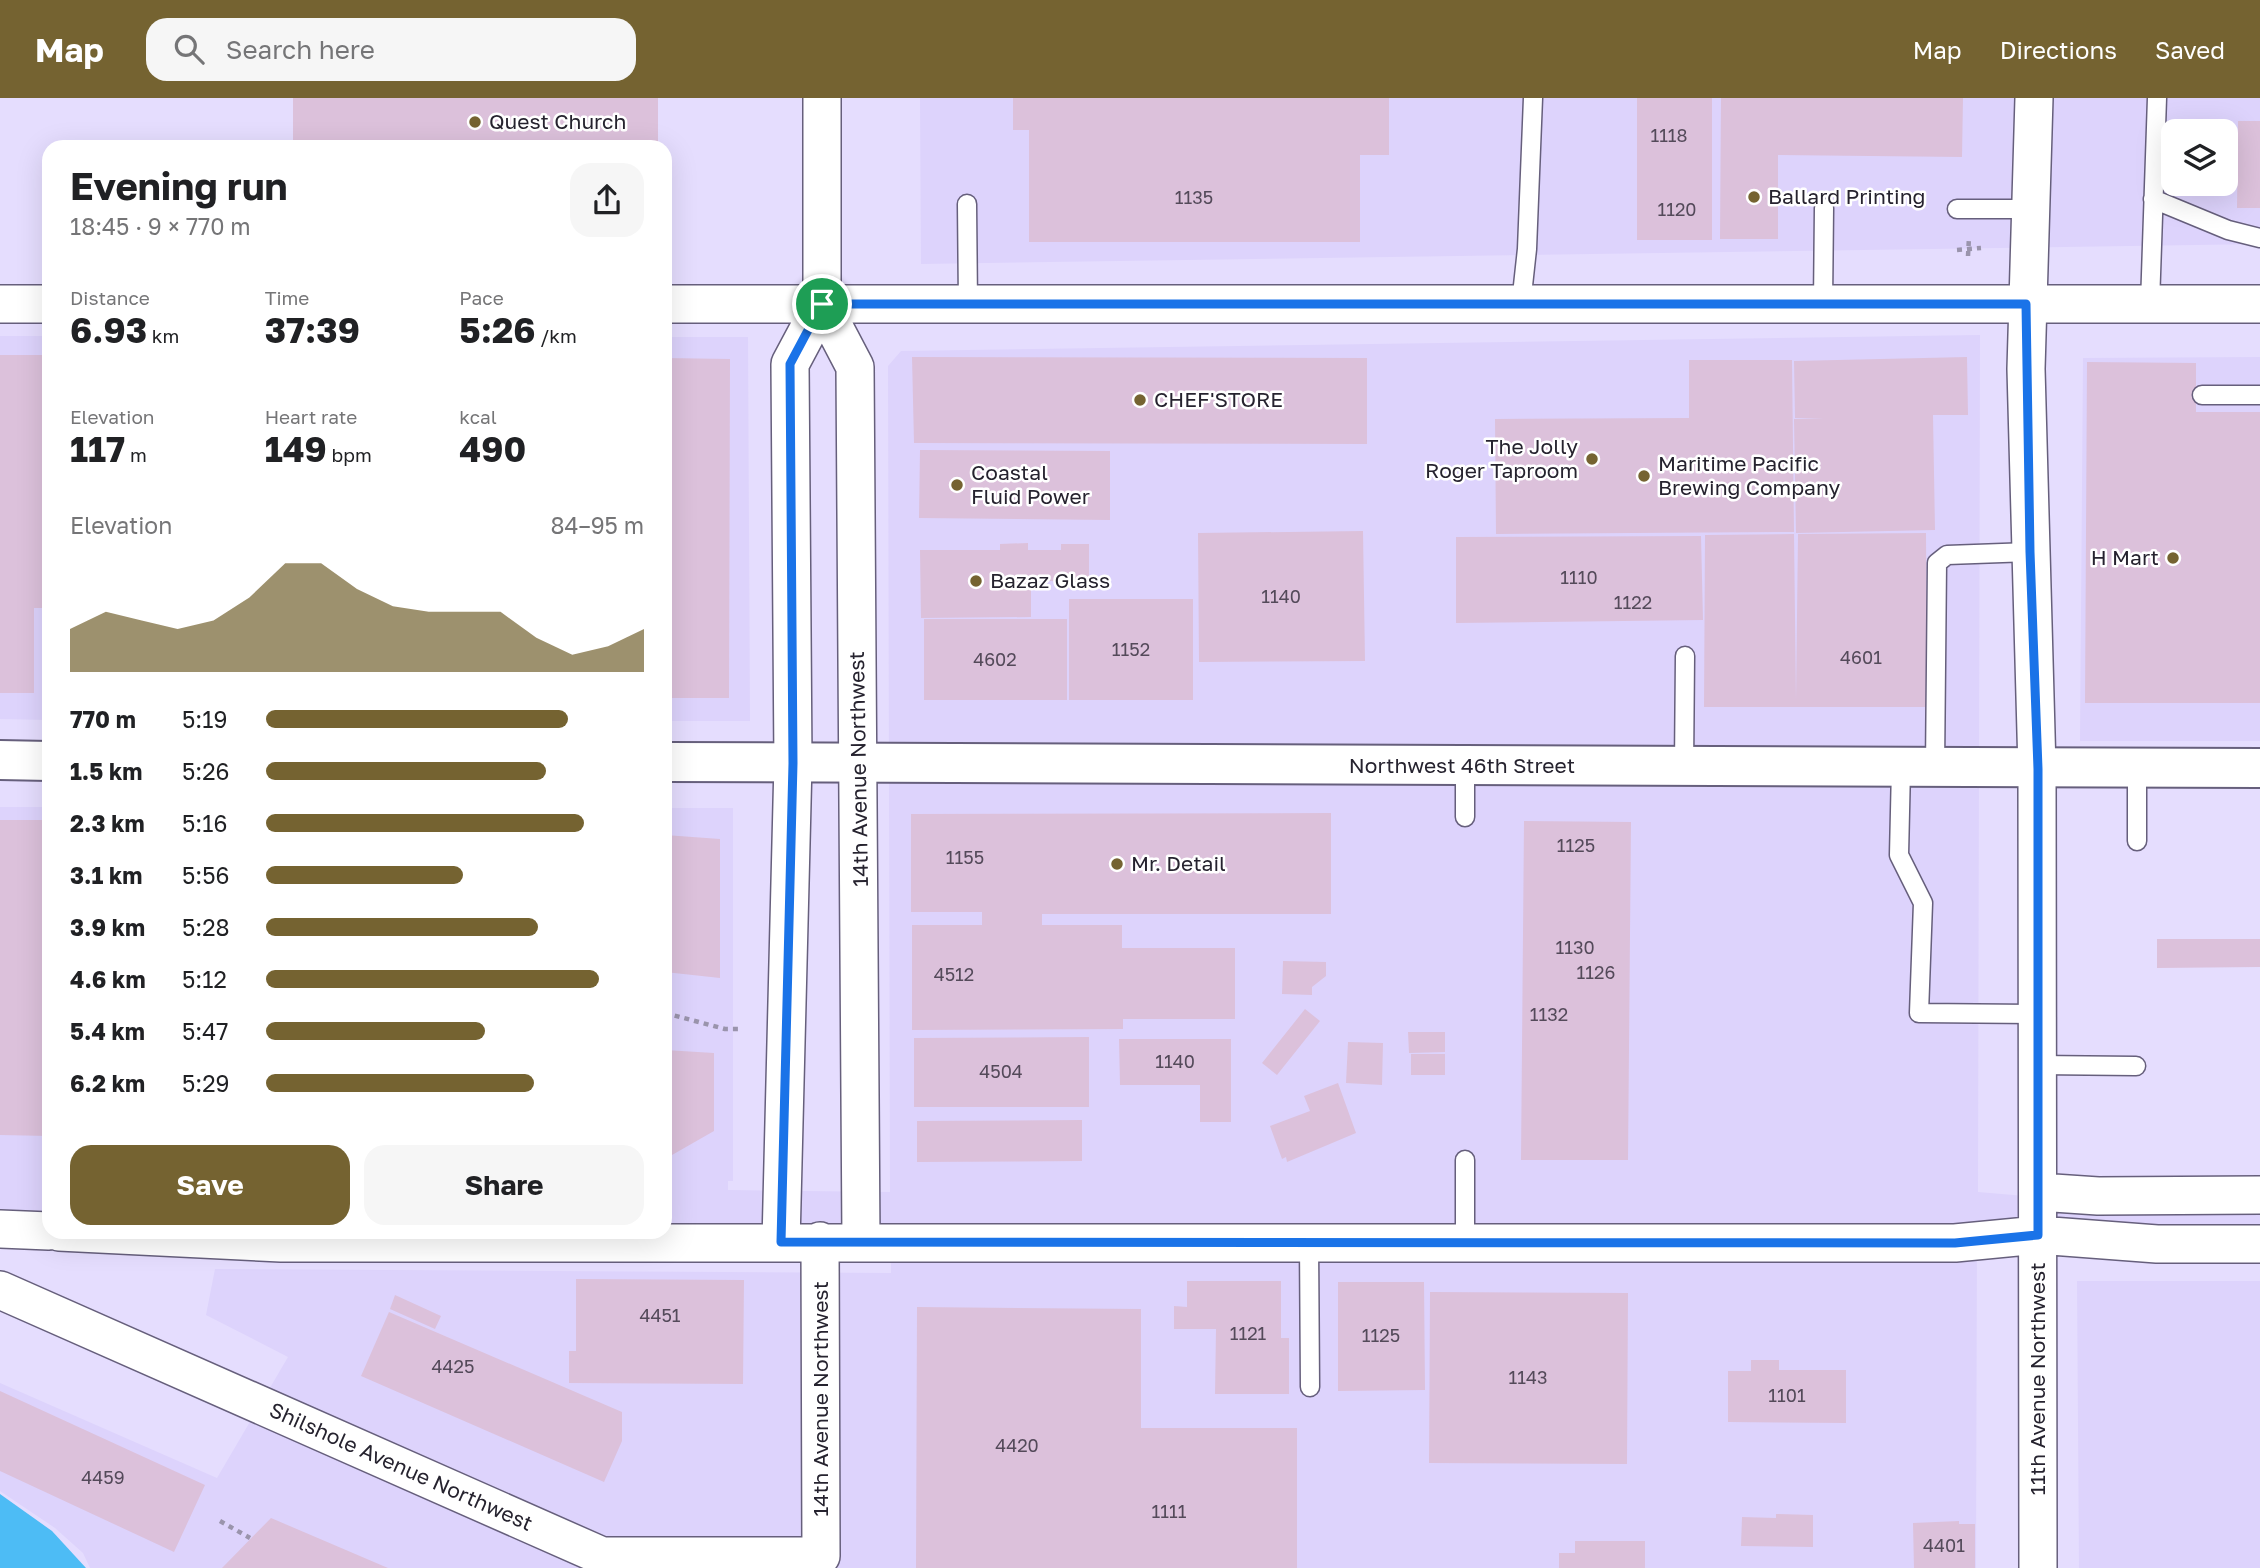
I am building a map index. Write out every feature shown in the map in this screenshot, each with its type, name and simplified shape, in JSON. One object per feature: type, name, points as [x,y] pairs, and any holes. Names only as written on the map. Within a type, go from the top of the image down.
[{"type":"street","name":"14th Avenue Northwest","points":[[822,98],[822,304],[855,367],[861,1241]]},
{"type":"street","name":"11th Avenue Northwest","points":[[2034,98],[2032,209],[2026,304],[2030,552],[2038,769],[2038,1568]]},
{"type":"street","points":[[0,304],[42,304]]},
{"type":"street","points":[[672,304],[2260,304]]},
{"type":"street","name":"14th Avenue Northwest","points":[[781,1242],[793,763],[790,364],[822,304]]},
{"type":"street","points":[[0,760],[42,761]]},
{"type":"street","name":"Northwest 46th Street","points":[[672,762],[2260,768]]},
{"type":"street","points":[[2039,1192],[2098,1196],[2260,1195]]},
{"type":"street","points":[[0,1229],[42,1231]]},
{"type":"street","points":[[200,1239],[281,1243],[1955,1243],[2038,1235],[2157,1244],[2260,1244]]},
{"type":"street","name":"14th Avenue Northwest","points":[[820,1241],[821,1556]]},
{"type":"street","name":"Shilshole Avenue Northwest","points":[[0,1290],[602,1556],[821,1556]]},
{"type":"lane","points":[[1521,304],[1527,249],[1533,98]]},
{"type":"lane","points":[[2150,304],[2157,98]]},
{"type":"lane","points":[[2153,199],[2228,230],[2260,238]]},
{"type":"lane","points":[[967,204],[968,304]]},
{"type":"lane","points":[[1823,304],[1824,208]]},
{"type":"lane","points":[[1957,209],[2032,209]]},
{"type":"lane","points":[[2202,395],[2260,395]]},
{"type":"lane","points":[[2030,552],[1947,555],[1937,563],[1918,768],[1899,855],[1923,903],[1919,1013],[2038,1014]]},
{"type":"lane","points":[[1684,767],[1685,656]]},
{"type":"lane","points":[[1465,766],[1465,817]]},
{"type":"lane","points":[[2137,769],[2137,841]]},
{"type":"lane","points":[[2038,1065],[2136,1066]]},
{"type":"lane","points":[[1465,1160],[1465,1242]]},
{"type":"lane","points":[[1308,1242],[1310,1387]]},
{"type":"path","points":[[1968,256],[1969,237]]},
{"type":"path","points":[[1957,250],[1980,248]]},
{"type":"path","points":[[672,1015],[725,1029],[742,1029]]},
{"type":"path","points":[[219,1521],[250,1538]]},
{"type":"shaded area","points":[[920,98],[2260,98],[2260,244],[921,264]]},
{"type":"shaded area","points":[[1980,335],[1978,1192],[2121,1204],[2260,1205],[2260,1233],[1977,1233],[1976,1568],[90,1568],[83,1553],[55,1528],[0,1491],[0,1383],[217,1478],[288,1357],[206,1315],[215,1269],[891,1273],[891,1234],[672,1232],[672,808],[733,808],[733,1181],[728,1181],[728,1190],[890,1192],[888,366],[901,351]]},
{"type":"shaded area","points":[[0,336],[42,336],[42,720],[0,719]]},
{"type":"shaded area","points":[[672,337],[748,337],[750,721],[672,721]]},
{"type":"shaded area","name":"H Mart","points":[[2260,357],[2260,741],[2080,741],[2083,358]]},
{"type":"shaded area","points":[[0,807],[42,807],[42,1222],[0,1218]]},
{"type":"shaded area","points":[[2077,1281],[2260,1281],[2260,1568],[2079,1568]]},
{"type":"water","points":[[0,1494],[52,1531],[86,1568],[0,1568]]},
{"type":"building","name":"Quest Church","points":[[293,98],[658,98],[658,140],[293,140]]},
{"type":"building","points":[[1013,98],[1389,98],[1389,155],[1360,155],[1360,242],[1029,242],[1029,130],[1013,130]]},
{"type":"building","points":[[1637,98],[1712,98],[1712,240],[1637,240]]},
{"type":"building","points":[[1721,98],[1963,98],[1962,157],[1778,155],[1778,239],[1720,239]]},
{"type":"building","points":[[2238,121],[2260,121],[2260,208],[2237,208]]},
{"type":"building","points":[[0,355],[42,355],[42,608],[34,608],[34,693],[0,693]]},
{"type":"building","name":"CHEF'STORE","points":[[912,357],[1367,358],[1367,444],[914,443]]},
{"type":"building","points":[[1967,357],[1968,415],[1933,415],[1935,530],[1796,533],[1794,419],[1824,418],[1795,418],[1794,361]]},
{"type":"building","points":[[672,358],[730,359],[729,698],[672,698]]},
{"type":"building","name":"Maritime Pacific Brewing Company","points":[[1689,360],[1792,360],[1794,532],[1496,534],[1495,419],[1689,418]]},
{"type":"building","name":"H Mart","points":[[2087,362],[2196,363],[2196,412],[2260,412],[2260,703],[2085,703]]},
{"type":"building","points":[[920,450],[1110,451],[1110,520],[919,518]]},
{"type":"building","points":[[1363,531],[1365,661],[1199,662],[1198,533]]},
{"type":"building","points":[[1926,533],[1927,707],[1704,707],[1705,535],[1794,534],[1796,700],[1798,534]]},
{"type":"building","points":[[1701,536],[1703,620],[1456,623],[1456,537]]},
{"type":"building","name":"Bazaz Glass","points":[[1028,543],[1028,550],[1061,550],[1061,544],[1089,544],[1089,583],[1031,580],[1031,617],[921,618],[920,550],[1000,550],[1000,544]]},
{"type":"building","points":[[1069,599],[1193,599],[1193,700],[1069,700]]},
{"type":"building","points":[[924,619],[1067,619],[1067,700],[924,700]]},
{"type":"building","points":[[1331,813],[1331,914],[1042,914],[1042,925],[1122,925],[1122,948],[1235,948],[1235,1019],[1123,1019],[1123,1029],[912,1030],[912,925],[982,925],[982,912],[911,912],[911,814]]},
{"type":"building","points":[[0,820],[42,820],[42,1136],[0,1135]]},
{"type":"building","points":[[1524,821],[1631,822],[1628,1160],[1521,1160]]},
{"type":"building","points":[[672,836],[720,839],[720,978],[672,973]]},
{"type":"building","points":[[2157,939],[2260,939],[2260,967],[2157,968]]},
{"type":"building","points":[[1283,961],[1326,962],[1326,976],[1312,987],[1312,995],[1282,994]]},
{"type":"building","points":[[1305,1009],[1320,1021],[1277,1075],[1262,1063]]},
{"type":"building","points":[[1408,1032],[1445,1032],[1445,1052],[1409,1053]]},
{"type":"building","points":[[1089,1037],[1089,1107],[914,1107],[914,1038]]},
{"type":"building","points":[[1119,1039],[1231,1039],[1231,1122],[1200,1122],[1200,1085],[1120,1085]]},
{"type":"building","points":[[1348,1042],[1383,1043],[1382,1085],[1346,1083]]},
{"type":"building","points":[[672,1050],[714,1053],[714,1131],[672,1155]]},
{"type":"building","points":[[1411,1054],[1445,1054],[1445,1075],[1411,1075]]},
{"type":"building","points":[[1338,1083],[1356,1133],[1287,1162],[1286,1157],[1282,1159],[1270,1126],[1310,1111],[1304,1096]]},
{"type":"building","points":[[1082,1120],[1082,1161],[917,1162],[917,1121]]},
{"type":"building","points":[[576,1279],[744,1280],[743,1384],[569,1383],[569,1351],[576,1351]]},
{"type":"building","points":[[1187,1281],[1281,1281],[1281,1338],[1289,1338],[1289,1394],[1215,1394],[1216,1329],[1174,1329],[1174,1306],[1187,1307]]},
{"type":"building","points":[[1338,1282],[1424,1282],[1425,1390],[1338,1391]]},
{"type":"building","points":[[1430,1292],[1628,1293],[1627,1464],[1429,1463]]},
{"type":"building","points":[[395,1295],[441,1316],[435,1329],[390,1309]]},
{"type":"building","points":[[917,1307],[1141,1309],[1141,1428],[1297,1428],[1297,1568],[916,1568]]},
{"type":"building","points":[[389,1312],[622,1412],[622,1441],[604,1482],[361,1376]]},
{"type":"building","points":[[1751,1360],[1779,1360],[1779,1370],[1846,1370],[1846,1423],[1728,1422],[1728,1371],[1751,1371]]},
{"type":"building","points":[[0,1391],[205,1485],[174,1552],[0,1471]]},
{"type":"building","points":[[1776,1514],[1813,1515],[1813,1547],[1741,1546],[1742,1517],[1776,1518]]},
{"type":"building","points":[[271,1518],[388,1568],[222,1568]]},
{"type":"building","points":[[1959,1521],[1959,1524],[1975,1524],[1975,1568],[1914,1568],[1913,1523]]},
{"type":"building","points":[[1575,1541],[1645,1541],[1645,1568],[1559,1568],[1559,1553],[1575,1553]]},
{"type":"place","name":"Quest Church","points":[[475,122]]},
{"type":"place","name":"Ballard Printing","points":[[1754,197]]},
{"type":"place","name":"CHEF'STORE","points":[[1140,400]]},
{"type":"place","name":"The Jolly Roger Taproom","points":[[1592,459]]},
{"type":"place","name":"Maritime Pacific Brewing Company","points":[[1644,476]]},
{"type":"place","name":"Coastal Fluid Power","points":[[957,485]]},
{"type":"place","name":"H Mart","points":[[2173,558]]},
{"type":"place","name":"Bazaz Glass","points":[[976,581]]},
{"type":"place","name":"Mr. Detail","points":[[1117,864]]},
{"type":"route","points":[[822,304],[2026,304],[2030,552],[2038,769],[2038,1235],[1955,1243],[781,1242],[787,1098],[793,763],[790,364],[822,304]]}]
